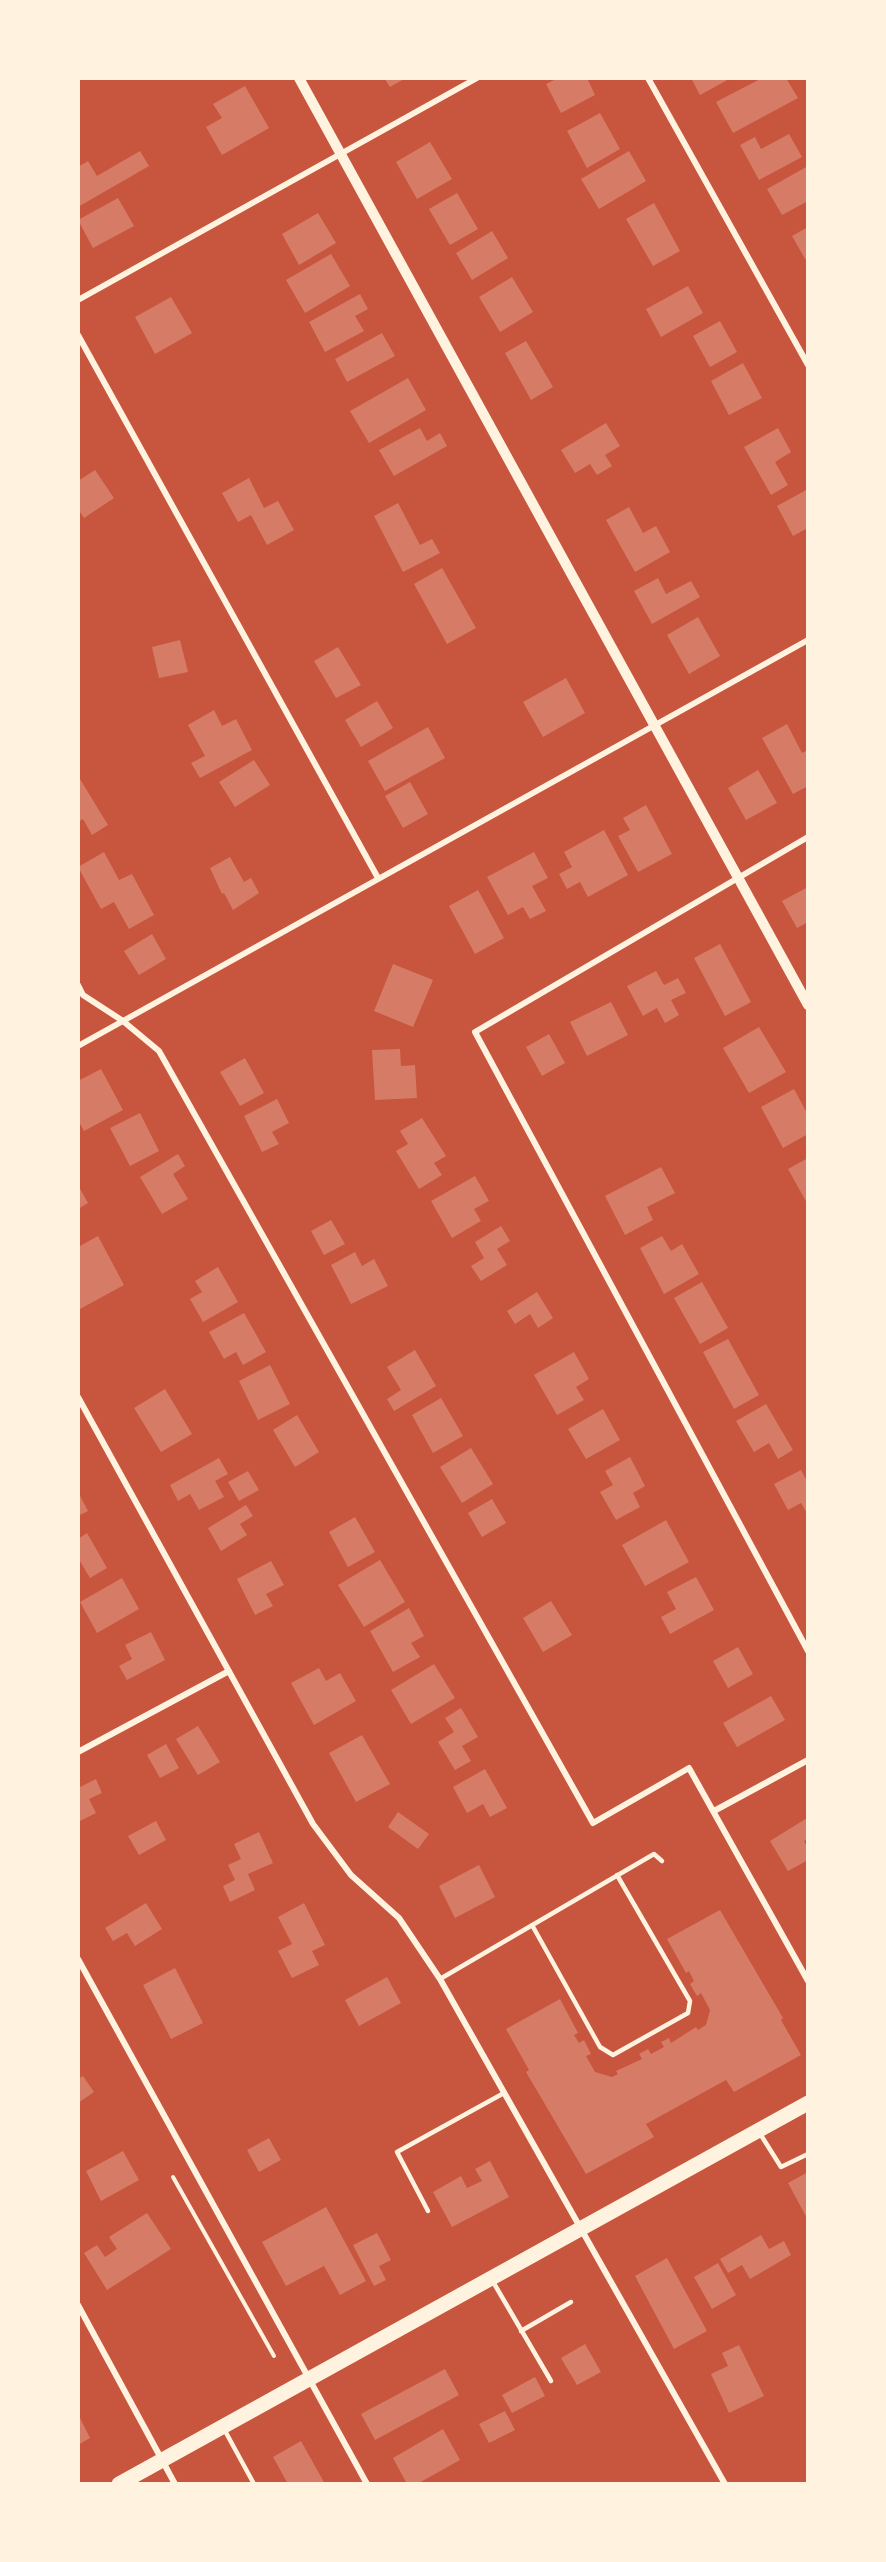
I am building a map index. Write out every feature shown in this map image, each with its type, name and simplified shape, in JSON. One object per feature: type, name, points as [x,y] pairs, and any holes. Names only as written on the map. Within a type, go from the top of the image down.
[{"type":"main road","points":[[119,2484],[808,2103]]},
{"type":"street","points":[[298,78],[808,1005]]},
{"type":"street","points":[[78,300],[477,78]]},
{"type":"street","points":[[648,78],[808,366]]},
{"type":"street","points":[[78,335],[378,878]]},
{"type":"street","points":[[78,1046],[808,640]]},
{"type":"street","points":[[808,837],[737,876],[475,1032],[808,1651]]},
{"type":"street","points":[[78,985],[83,995],[123,1021],[159,1051],[593,1823],[689,1768],[808,1981]]},
{"type":"street","points":[[78,1397],[313,1824],[351,1875],[399,1918],[440,1979],[725,2484]]},
{"type":"street","points":[[78,1752],[229,1671]]},
{"type":"street","points":[[714,1811],[808,1760]]},
{"type":"street","points":[[78,1959],[368,2484]]},
{"type":"street","points":[[78,2305],[175,2484]]},
{"type":"lane","points":[[440,1979],[654,1854],[662,1861]]},
{"type":"lane","points":[[532,1925],[600,2047],[613,2055],[688,2013],[690,2001],[617,1875]]},
{"type":"lane","points":[[428,2211],[397,2152],[504,2093]]},
{"type":"lane","points":[[758,2131],[776,2163],[781,2167],[808,2154]]},
{"type":"lane","points":[[491,2278],[551,2381]]},
{"type":"lane","points":[[521,2331],[571,2302]]},
{"type":"lane","points":[[223,2427],[254,2484]]},
{"type":"path","points":[[173,2177],[274,2356]]},
{"type":"building","points":[[384,78],[406,78],[390,87]]},
{"type":"building","points":[[558,78],[587,78],[595,95],[561,113],[546,84]]},
{"type":"building","points":[[691,78],[731,78],[700,95]]},
{"type":"building","points":[[762,78],[786,78],[798,98],[733,133],[716,102]]},
{"type":"building","points":[[245,86],[269,128],[222,155],[206,127],[222,118],[213,104]]},
{"type":"building","points":[[600,113],[620,149],[587,168],[567,131]]},
{"type":"building","points":[[789,134],[802,157],[759,180],[740,145],[755,137],[761,149]]},
{"type":"building","points":[[430,142],[452,179],[417,199],[396,162]]},
{"type":"building","points":[[140,151],[149,166],[78,207],[78,167],[88,161],[97,176]]},
{"type":"building","points":[[629,151],[646,181],[599,209],[581,179]]},
{"type":"building","points":[[808,166],[808,201],[782,215],[767,189]]},
{"type":"building","points":[[457,193],[478,229],[450,245],[429,209]]},
{"type":"building","points":[[118,198],[134,226],[93,248],[78,220]]},
{"type":"building","points":[[654,203],[680,251],[653,266],[626,219]]},
{"type":"building","points":[[318,213],[336,243],[299,265],[282,234]]},
{"type":"building","points":[[808,227],[808,264],[792,236]]},
{"type":"building","points":[[492,231],[508,258],[472,280],[456,253]]},
{"type":"building","points":[[331,254],[350,286],[305,313],[286,280]]},
{"type":"building","points":[[512,277],[533,312],[500,332],[479,297]]},
{"type":"building","points":[[688,286],[703,313],[661,337],[646,309]]},
{"type":"building","points":[[360,294],[368,309],[355,316],[364,331],[325,352],[309,322]]},
{"type":"building","points":[[171,297],[192,333],[155,354],[135,317]]},
{"type":"building","points":[[720,321],[737,352],[710,367],[693,336]]},
{"type":"building","points":[[382,333],[395,356],[347,382],[335,359]]},
{"type":"building","points":[[526,341],[553,387],[531,400],[505,353]]},
{"type":"building","points":[[743,363],[762,398],[729,415],[711,381]]},
{"type":"building","points":[[408,378],[426,410],[369,443],[350,411]]},
{"type":"building","points":[[606,423],[620,446],[605,455],[612,466],[597,475],[590,464],[575,473],[561,450]]},
{"type":"building","points":[[420,428],[427,441],[440,433],[447,446],[394,476],[379,450]]},
{"type":"building","points":[[778,428],[791,452],[775,462],[788,485],[771,495],[744,447]]},
{"type":"building","points":[[95,470],[114,498],[84,518],[78,509],[78,481]]},
{"type":"building","points":[[249,478],[264,508],[278,501],[294,530],[267,545],[251,515],[238,522],[222,493]]},
{"type":"building","points":[[808,489],[808,528],[793,536],[777,506]]},
{"type":"building","points":[[398,503],[420,545],[432,539],[440,553],[403,572],[374,516]]},
{"type":"building","points":[[629,507],[643,533],[656,526],[670,552],[635,572],[606,520]]},
{"type":"building","points":[[442,568],[476,628],[447,644],[414,584]]},
{"type":"building","points":[[658,578],[666,594],[691,581],[700,597],[652,624],[634,591]]},
{"type":"building","points":[[698,617],[720,656],[689,674],[667,635]]},
{"type":"building","points":[[180,640],[188,672],[159,678],[152,647]]},
{"type":"building","points":[[338,647],[361,685],[336,698],[314,661]]},
{"type":"building","points":[[566,678],[585,713],[543,737],[523,702]]},
{"type":"building","points":[[377,701],[393,728],[361,747],[345,720]]},
{"type":"building","points":[[214,710],[222,726],[236,719],[252,750],[200,778],[191,763],[205,756],[188,725]]},
{"type":"building","points":[[787,724],[802,753],[808,750],[808,786],[793,794],[762,738]]},
{"type":"building","points":[[428,727],[445,758],[385,791],[368,761]]},
{"type":"building","points":[[254,760],[270,785],[235,807],[219,782]]},
{"type":"building","points":[[758,770],[777,803],[746,820],[728,788]]},
{"type":"building","points":[[80,779],[108,825],[92,835],[83,819],[78,822]]},
{"type":"building","points":[[410,782],[428,814],[403,828],[385,796]]},
{"type":"building","points":[[646,805],[672,854],[638,872],[618,836],[630,830],[623,818]]},
{"type":"building","points":[[604,830],[628,875],[588,897],[580,882],[567,889],[559,874],[572,867],[564,852]]},
{"type":"building","points":[[104,852],[119,880],[132,874],[154,915],[129,929],[114,902],[101,909],[78,867]]},
{"type":"building","points":[[534,852],[548,878],[532,886],[546,911],[530,919],[523,907],[508,915],[487,877]]},
{"type":"building","points":[[230,857],[244,882],[251,878],[259,893],[233,910],[224,893],[222,894],[210,868]]},
{"type":"building","points":[[808,887],[808,922],[797,928],[782,901]]},
{"type":"building","points":[[478,890],[504,938],[475,954],[449,906]]},
{"type":"building","points":[[152,934],[166,959],[139,975],[124,951]]},
{"type":"building","points":[[720,944],[751,1002],[725,1016],[694,958]]},
{"type":"building","points":[[393,964],[433,980],[413,1027],[374,1011]]},
{"type":"building","points":[[656,971],[664,985],[678,978],[686,993],[671,1000],[679,1015],[665,1023],[657,1008],[643,1016],[627,986]]},
{"type":"building","points":[[611,1002],[628,1035],[587,1056],[570,1022]]},
{"type":"building","points":[[759,1027],[786,1072],[749,1093],[723,1048]]},
{"type":"building","points":[[549,1034],[565,1063],[542,1076],[526,1047]]},
{"type":"building","points":[[400,1049],[401,1066],[415,1065],[417,1098],[375,1100],[372,1050]]},
{"type":"building","points":[[245,1058],[264,1093],[240,1106],[220,1072]]},
{"type":"building","points":[[101,1069],[123,1110],[84,1131],[78,1120],[78,1081]]},
{"type":"building","points":[[794,1089],[808,1115],[808,1134],[783,1148],[761,1107]]},
{"type":"building","points":[[277,1099],[289,1123],[272,1132],[279,1144],[262,1152],[244,1116]]},
{"type":"building","points":[[140,1113],[159,1151],[130,1166],[110,1128]]},
{"type":"building","points":[[422,1118],[446,1156],[434,1163],[442,1175],[419,1189],[396,1151],[408,1144],[400,1131]]},
{"type":"building","points":[[178,1154],[185,1166],[173,1174],[188,1199],[162,1214],[140,1177]]},
{"type":"building","points":[[808,1158],[808,1205],[788,1169]]},
{"type":"building","points":[[661,1167],[675,1193],[647,1207],[653,1220],[625,1235],[605,1196]]},
{"type":"building","points":[[475,1176],[489,1201],[474,1209],[481,1221],[452,1238],[431,1201]]},
{"type":"building","points":[[78,1185],[88,1203],[78,1209]]},
{"type":"building","points":[[331,1220],[345,1244],[324,1255],[311,1231]]},
{"type":"building","points":[[501,1226],[510,1241],[497,1249],[507,1265],[481,1281],[471,1266],[484,1258],[475,1242]]},
{"type":"building","points":[[98,1236],[124,1285],[80,1309],[78,1247]]},
{"type":"building","points":[[662,1236],[671,1251],[682,1244],[699,1274],[664,1294],[640,1248]]},
{"type":"building","points":[[355,1252],[362,1266],[374,1259],[388,1286],[351,1304],[331,1265]]},
{"type":"building","points":[[218,1267],[238,1302],[203,1322],[190,1299],[202,1292],[195,1281]]},
{"type":"building","points":[[702,1282],[728,1328],[700,1344],[674,1298]]},
{"type":"building","points":[[537,1292],[553,1318],[538,1328],[530,1314],[515,1324],[507,1311]]},
{"type":"building","points":[[244,1313],[266,1352],[243,1365],[236,1352],[224,1359],[209,1332]]},
{"type":"building","points":[[728,1339],[759,1395],[734,1409],[703,1352]]},
{"type":"building","points":[[415,1350],[436,1386],[394,1411],[387,1399],[401,1390],[387,1367]]},
{"type":"building","points":[[574,1352],[589,1379],[576,1387],[584,1400],[557,1415],[534,1375]]},
{"type":"building","points":[[270,1365],[290,1404],[258,1420],[239,1381]]},
{"type":"building","points":[[165,1389],[192,1434],[161,1452],[134,1408]]},
{"type":"building","points":[[441,1398],[463,1436],[433,1453],[412,1415]]},
{"type":"building","points":[[766,1404],[793,1450],[778,1459],[769,1443],[754,1452],[736,1421]]},
{"type":"building","points":[[603,1409],[620,1440],[586,1459],[568,1429]]},
{"type":"building","points":[[297,1415],[319,1452],[295,1467],[273,1430]]},
{"type":"building","points":[[471,1448],[493,1484],[462,1503],[440,1467]]},
{"type":"building","points":[[630,1457],[645,1486],[633,1493],[640,1507],[616,1520],[600,1492],[613,1485],[605,1471]]},
{"type":"building","points":[[219,1458],[228,1474],[215,1481],[224,1497],[199,1510],[190,1494],[178,1501],[170,1485]]},
{"type":"building","points":[[801,1470],[808,1483],[808,1515],[801,1503],[788,1510],[774,1484]]},
{"type":"building","points":[[248,1471],[259,1490],[239,1501],[228,1482]]},
{"type":"building","points":[[78,1492],[88,1511],[78,1516]]},
{"type":"building","points":[[492,1499],[506,1523],[482,1537],[468,1513]]},
{"type":"building","points":[[246,1505],[253,1516],[240,1524],[247,1535],[221,1551],[208,1528]]},
{"type":"building","points":[[355,1517],[375,1552],[348,1567],[329,1532]]},
{"type":"building","points":[[666,1520],[689,1562],[645,1586],[622,1545]]},
{"type":"building","points":[[87,1533],[107,1568],[90,1578],[78,1558],[78,1539]]},
{"type":"building","points":[[380,1560],[405,1602],[364,1627],[338,1585]]},
{"type":"building","points":[[271,1561],[284,1585],[266,1594],[273,1606],[255,1615],[237,1579]]},
{"type":"building","points":[[696,1577],[714,1610],[670,1634],[661,1617],[676,1609],[667,1592]]},
{"type":"building","points":[[122,1578],[139,1609],[97,1633],[80,1602]]},
{"type":"building","points":[[551,1601],[572,1635],[543,1652],[523,1618]]},
{"type":"building","points":[[409,1608],[424,1636],[411,1643],[420,1657],[393,1672],[370,1631]]},
{"type":"building","points":[[151,1632],[165,1660],[127,1680],[119,1666],[132,1659],[125,1645]]},
{"type":"building","points":[[738,1647],[753,1674],[728,1688],[713,1661]]},
{"type":"building","points":[[434,1664],[455,1698],[411,1724],[391,1690]]},
{"type":"building","points":[[319,1668],[326,1681],[340,1673],[356,1701],[314,1725],[291,1683]]},
{"type":"building","points":[[771,1696],[785,1720],[737,1747],[723,1723]]},
{"type":"building","points":[[461,1708],[478,1737],[462,1746],[471,1761],[455,1770],[438,1742],[454,1732],[445,1718]]},
{"type":"building","points":[[198,1726],[220,1762],[198,1775],[176,1739]]},
{"type":"building","points":[[362,1735],[390,1784],[356,1802],[329,1753]]},
{"type":"building","points":[[166,1744],[179,1768],[160,1778],[147,1755]]},
{"type":"building","points":[[485,1769],[507,1808],[490,1817],[483,1804],[467,1813],[453,1787]]},
{"type":"building","points":[[96,1779],[102,1793],[89,1799],[96,1813],[78,1822],[78,1788]]},
{"type":"building","points":[[398,1812],[429,1834],[418,1849],[388,1827]]},
{"type":"building","points":[[807,1818],[808,1839],[804,1841],[808,1848],[808,1860],[788,1871],[770,1841]]},
{"type":"building","points":[[156,1821],[166,1840],[139,1855],[128,1836]]},
{"type":"building","points":[[259,1832],[273,1863],[248,1874],[255,1890],[230,1902],[223,1886],[235,1880],[228,1865],[241,1859],[234,1844]]},
{"type":"building","points":[[479,1865],[495,1897],[455,1918],[439,1886]]},
{"type":"building","points":[[146,1903],[162,1929],[135,1946],[127,1933],[113,1941],[105,1928]]},
{"type":"building","points":[[304,1903],[325,1945],[312,1951],[319,1965],[292,1978],[278,1951],[292,1944],[278,1917]]},
{"type":"building","points":[[720,1910],[783,2018],[781,2020],[801,2055],[734,2092],[726,2080],[646,2124],[654,2137],[586,2174],[526,2072],[529,2070],[506,2029],[560,1999],[578,2033],[574,2035],[579,2043],[584,2040],[591,2054],[586,2056],[595,2072],[612,2077],[618,2074],[616,2071],[642,2059],[639,2054],[648,2049],[651,2054],[664,2047],[661,2042],[669,2038],[671,2043],[696,2027],[698,2030],[706,2025],[710,2010],[701,1993],[697,1996],[690,1984],[694,1981],[689,1971],[686,1973],[667,1939]]},
{"type":"building","points":[[175,1968],[203,2023],[171,2039],[143,1985]]},
{"type":"building","points":[[387,1977],[401,2003],[359,2026],[345,2000]]},
{"type":"building","points":[[83,2076],[94,2092],[78,2103],[78,2079]]},
{"type":"building","points":[[269,2138],[281,2160],[259,2172],[247,2150]]},
{"type":"building","points":[[123,2151],[139,2180],[101,2201],[86,2171]]},
{"type":"building","points":[[490,2161],[509,2197],[452,2227],[433,2192],[461,2176],[467,2188],[482,2181],[475,2169]]},
{"type":"building","points":[[808,2172],[808,2220],[788,2183]]},
{"type":"building","points":[[326,2207],[366,2281],[340,2295],[324,2266],[286,2286],[262,2242]]},
{"type":"building","points":[[147,2213],[171,2249],[107,2290],[84,2253],[97,2245],[105,2257],[117,2249],[109,2237]]},
{"type":"building","points":[[377,2233],[391,2260],[379,2266],[386,2280],[374,2286],[353,2245]]},
{"type":"building","points":[[761,2235],[769,2249],[784,2241],[791,2255],[750,2279],[742,2265],[728,2273],[720,2259]]},
{"type":"building","points":[[667,2258],[707,2331],[674,2349],[635,2276]]},
{"type":"building","points":[[718,2263],[736,2295],[712,2309],[694,2277]]},
{"type":"building","points":[[585,2344],[601,2372],[577,2385],[561,2358]]},
{"type":"building","points":[[739,2345],[764,2396],[729,2413],[711,2374],[728,2366],[722,2353]]},
{"type":"building","points":[[445,2369],[459,2395],[375,2440],[361,2414]]},
{"type":"building","points":[[535,2377],[545,2396],[512,2413],[502,2395]]},
{"type":"building","points":[[505,2411],[515,2430],[489,2443],[479,2424]]},
{"type":"building","points":[[78,2414],[90,2438],[78,2445]]},
{"type":"building","points":[[443,2429],[460,2460],[417,2484],[407,2484],[393,2458]]},
{"type":"building","points":[[301,2441],[325,2484],[288,2484],[273,2457]]}]
